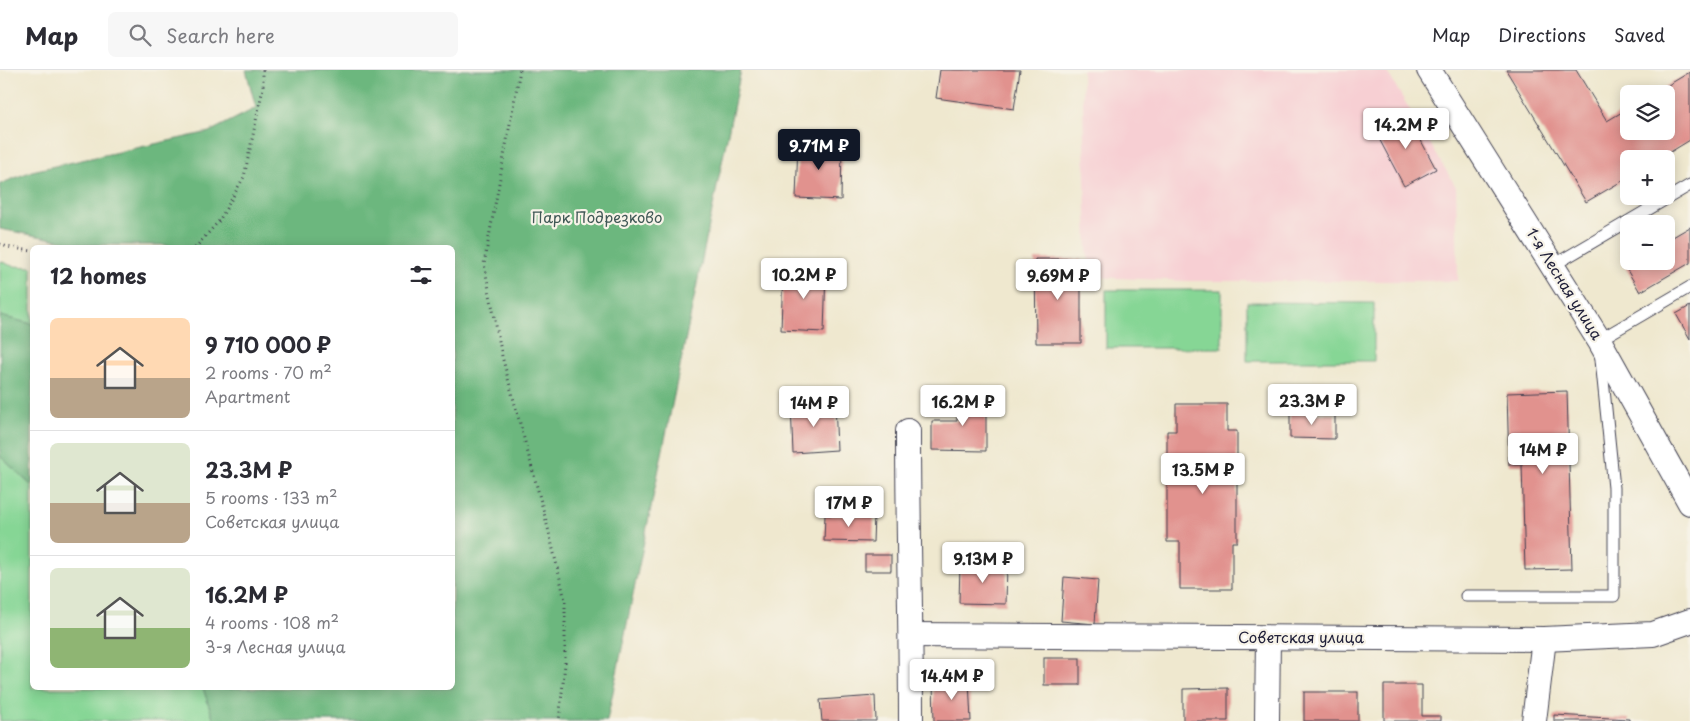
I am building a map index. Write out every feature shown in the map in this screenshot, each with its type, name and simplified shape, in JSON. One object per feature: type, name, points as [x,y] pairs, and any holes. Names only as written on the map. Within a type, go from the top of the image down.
[{"type":"street","name":"1-я Лесная улица","points":[[1429,70],[1599,340],[1690,503]]},
{"type":"street","points":[[908,431],[911,721]]},
{"type":"street","name":"Советская улица","points":[[911,635],[1544,639],[1653,634],[1690,622]]},
{"type":"street","points":[[1266,721],[1268,638]]},
{"type":"street","points":[[1534,721],[1544,639]]},
{"type":"lane","points":[[1552,266],[1690,185]]},
{"type":"lane","points":[[1466,596],[1614,596],[1614,488],[1599,340],[1690,287]]},
{"type":"path","points":[[198,245],[219,221],[244,177],[263,88],[263,70]]},
{"type":"path","points":[[520,70],[484,264],[502,356],[548,528],[565,600],[565,664],[559,721]]},
{"type":"path","points":[[0,244],[30,251]]},
{"type":"shaded area","points":[[1082,70],[1386,70],[1456,187],[1458,281],[1187,281],[1093,277],[1087,252]]},
{"type":"green space","name":"Парк Подрезково","points":[[246,70],[741,70],[607,721],[214,721],[204,690],[455,690],[455,245],[85,245],[0,229],[0,184],[32,171],[209,132],[256,108]]},
{"type":"green space","points":[[0,261],[12,266],[30,267],[30,324],[0,316]]},
{"type":"green space","points":[[1106,290],[1222,290],[1222,348],[1106,348]]},
{"type":"green space","points":[[1247,302],[1374,303],[1374,361],[1247,361]]},
{"type":"green space","points":[[0,316],[30,324],[30,484],[0,456]]},
{"type":"green space","points":[[0,456],[30,484],[30,690],[204,690],[214,721],[0,721]]},
{"type":"building","points":[[940,70],[1020,70],[1014,109],[936,98]]},
{"type":"building","points":[[1506,70],[1576,70],[1607,121],[1620,113],[1620,140],[1675,140],[1675,85],[1668,85],[1690,72],[1690,140],[1674,150],[1620,150],[1620,182],[1586,202]]},
{"type":"building","points":[[1407,114],[1436,169],[1404,186],[1375,131]]},
{"type":"building","points":[[798,143],[842,144],[841,200],[796,198]]},
{"type":"building","points":[[1690,227],[1690,263],[1640,292],[1627,270],[1675,270],[1675,236]]},
{"type":"building","points":[[1035,259],[1081,259],[1081,343],[1036,343]]},
{"type":"building","points":[[783,268],[826,270],[824,332],[781,330]]},
{"type":"building","points":[[1690,306],[1690,339],[1676,314]]},
{"type":"building","points":[[1567,391],[1572,569],[1525,570],[1522,465],[1509,465],[1507,393]]},
{"type":"building","points":[[957,396],[986,396],[986,451],[932,450],[932,421],[957,421]]},
{"type":"building","points":[[835,402],[837,450],[793,453],[791,405]]},
{"type":"building","points":[[1176,404],[1227,404],[1227,431],[1237,431],[1237,542],[1232,542],[1232,589],[1180,589],[1180,542],[1167,542],[1167,431],[1176,431]]},
{"type":"building","points":[[1290,413],[1335,414],[1335,439],[1290,438]]},
{"type":"building","points":[[825,515],[874,516],[873,542],[824,541]]},
{"type":"building","points":[[865,555],[891,555],[891,571],[865,571]]},
{"type":"building","points":[[960,563],[1007,564],[1006,604],[959,603]]},
{"type":"building","points":[[1064,577],[1098,580],[1095,624],[1061,621]]},
{"type":"building","points":[[1044,658],[1080,658],[1080,685],[1044,685]]},
{"type":"building","points":[[969,681],[971,721],[934,721],[933,682]]},
{"type":"building","points":[[1384,685],[1422,685],[1422,716],[1441,716],[1441,721],[1384,721]]},
{"type":"building","points":[[1228,688],[1228,721],[1183,721],[1183,689]]},
{"type":"building","points":[[1304,692],[1358,692],[1358,721],[1304,721]]},
{"type":"building","points":[[875,696],[876,721],[822,721],[820,700]]},
{"type":"building","points":[[1554,715],[1629,719],[1629,721],[1554,721]]}]
